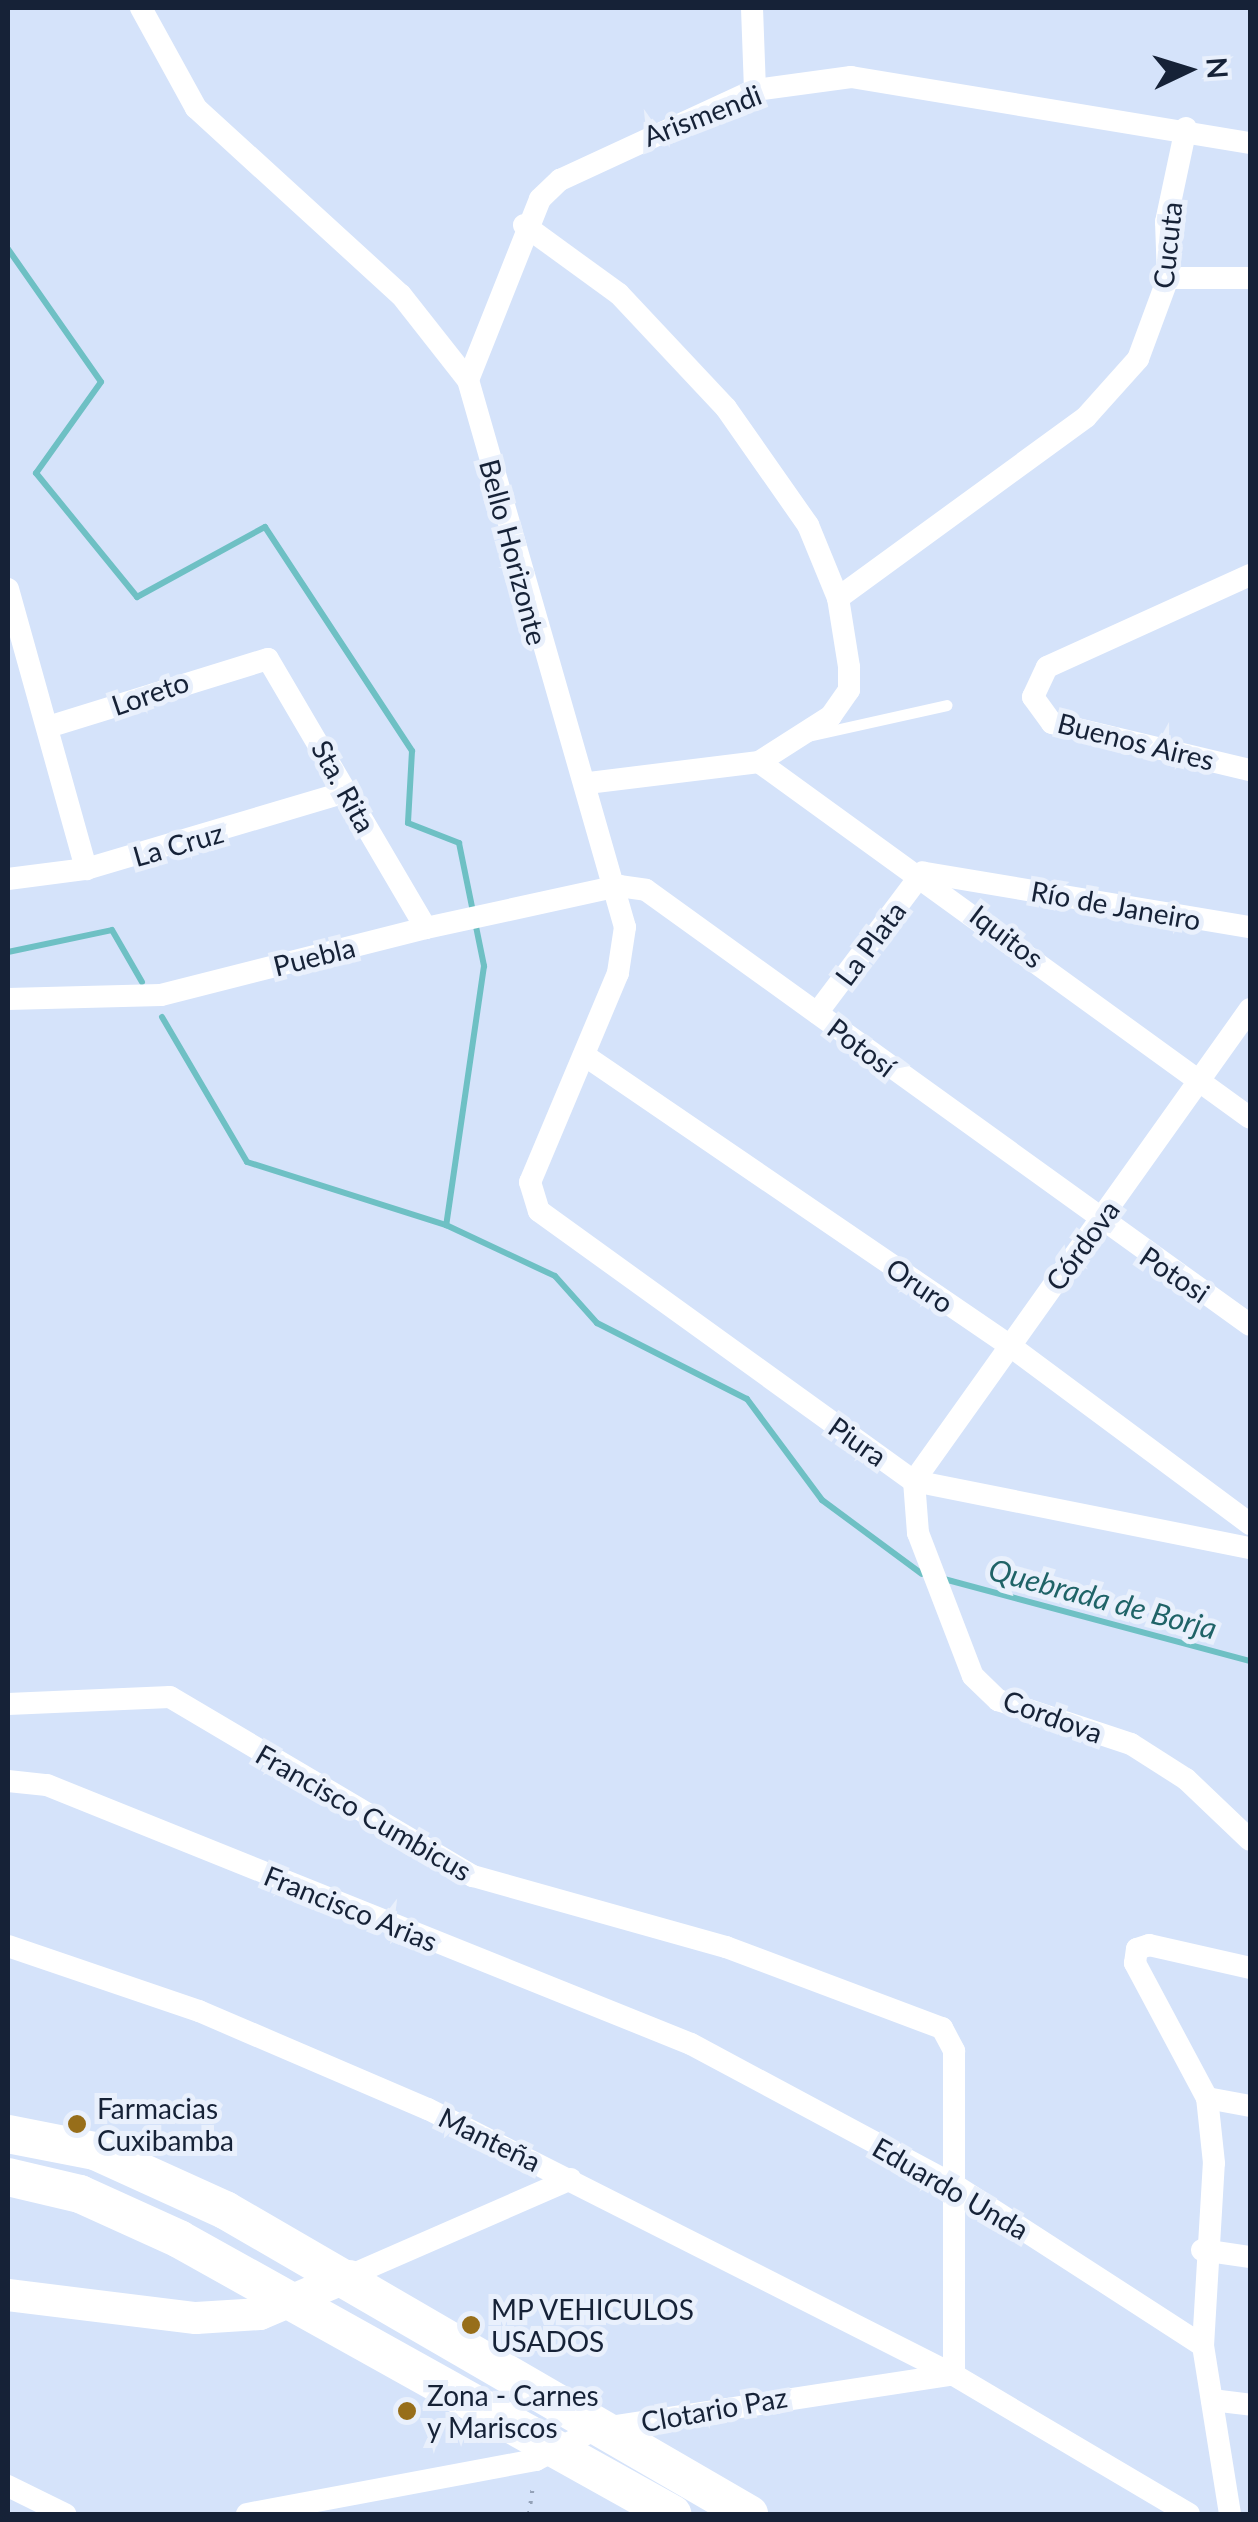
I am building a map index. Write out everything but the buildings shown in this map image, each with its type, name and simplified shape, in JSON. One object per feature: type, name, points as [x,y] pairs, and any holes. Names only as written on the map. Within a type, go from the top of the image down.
[{"type":"main road","points":[[8,2134],[95,2151],[349,2276],[596,2430],[749,2514]]},
{"type":"main road","points":[[8,2177],[80,2194],[293,2304],[545,2452],[672,2514]]},
{"type":"street","name":"Bello Horizonte","points":[[141,8],[196,108],[400,295],[468,380],[528,607],[589,783],[619,886],[618,972],[529,1195]]},
{"type":"street","points":[[752,8],[754,90]]},
{"type":"street","name":"Arismendi","points":[[468,380],[524,225],[560,180],[754,90],[851,77],[1022,110],[1186,128],[1250,143]]},
{"type":"street","name":"Cucuta","points":[[838,598],[1086,418],[1138,359],[1168,278],[1166,222],[1186,128]]},
{"type":"street","points":[[524,225],[619,294],[726,408],[808,525],[838,598],[849,690],[808,736],[759,762],[589,783]]},
{"type":"street","points":[[1168,278],[1250,278]]},
{"type":"street","points":[[1210,586],[1250,575]]},
{"type":"street","points":[[1210,586],[1250,592]]},
{"type":"street","name":"Buenos Aires","points":[[1210,586],[1048,667],[1033,698],[1052,723],[1250,770]]},
{"type":"street","points":[[8,588],[86,870]]},
{"type":"street","name":"Loreto","points":[[48,727],[253,658]]},
{"type":"street","name":"Sta. Rita","points":[[253,658],[281,669],[346,792],[426,928]]},
{"type":"street","name":"Iquitos","points":[[759,762],[923,872],[1250,1118]]},
{"type":"street","name":"La Cruz","points":[[8,879],[86,870],[346,792]]},
{"type":"street","name":"Río de Janeiro","points":[[923,872],[1250,927]]},
{"type":"street","name":"La Plata","points":[[816,1013],[923,872]]},
{"type":"street","name":"Puebla","points":[[8,999],[160,995],[426,928],[619,886]]},
{"type":"street","name":"Potosí","points":[[619,886],[675,908],[1100,1222]]},
{"type":"street","name":"Córdova","points":[[914,1481],[1100,1222],[1196,1079],[1250,1009]]},
{"type":"street","name":"Oruro","points":[[584,1054],[1009,1345],[1250,1524]]},
{"type":"street","name":"Piura","points":[[529,1195],[538,1211],[914,1481],[1250,1548]]},
{"type":"street","name":"Potosi","points":[[1100,1222],[1250,1325]]},
{"type":"street","name":"Cordova","points":[[914,1481],[918,1533],[973,1676],[998,1700],[1131,1744],[1186,1779],[1250,1840]]},
{"type":"street","name":"Francisco Cumbicus","points":[[8,1704],[170,1697],[473,1876],[726,1947],[951,2036],[956,2186]]},
{"type":"street","name":"Francisco Arias","points":[[8,1781],[46,1785],[691,2044]]},
{"type":"street","name":"Manteña","points":[[8,1946],[200,2011],[571,2179],[954,2375],[1189,2514]]},
{"type":"street","points":[[1230,2514],[1204,2346],[1202,2250],[1214,2162],[1207,2098],[1135,1963],[1137,1949],[1250,1968]]},
{"type":"street","name":"Eduardo Unda","points":[[691,2044],[956,2186],[1204,2346]]},
{"type":"street","points":[[1207,2098],[1250,2106]]},
{"type":"street","points":[[8,2295],[196,2318],[293,2304],[571,2179]]},
{"type":"street","points":[[954,2375],[956,2186]]},
{"type":"street","points":[[1202,2250],[1250,2257]]},
{"type":"street","name":"Clotario Paz","points":[[248,2514],[545,2452],[596,2430],[954,2375]]},
{"type":"street","points":[[1212,2400],[1250,2406]]},
{"type":"street","points":[[8,2486],[65,2514]]},
{"type":"lane","points":[[808,736],[835,738],[947,705]]},
{"type":"path","points":[[529,2514],[545,2452]]},
{"type":"waterway","points":[[8,249],[101,382],[36,473],[137,597],[265,527],[412,751],[408,823],[459,843],[484,966],[446,1225]]},
{"type":"waterway","points":[[8,952],[112,930],[142,982]]},
{"type":"waterway","name":"Quebrada de Borja","points":[[162,1017],[247,1162],[446,1225],[555,1276],[597,1323],[747,1399],[822,1500],[922,1574]]},
{"type":"waterway","name":"Quebrada de Borja","points":[[944,1579],[1250,1661]]},
{"type":"place","name":"Farmacias Cuxibamba","points":[[77,2124]]},
{"type":"place","name":"MP VEHICULOS USADOS","points":[[471,2325]]},
{"type":"place","name":"Zona - Carnes y Mariscos","points":[[407,2411]]}]
